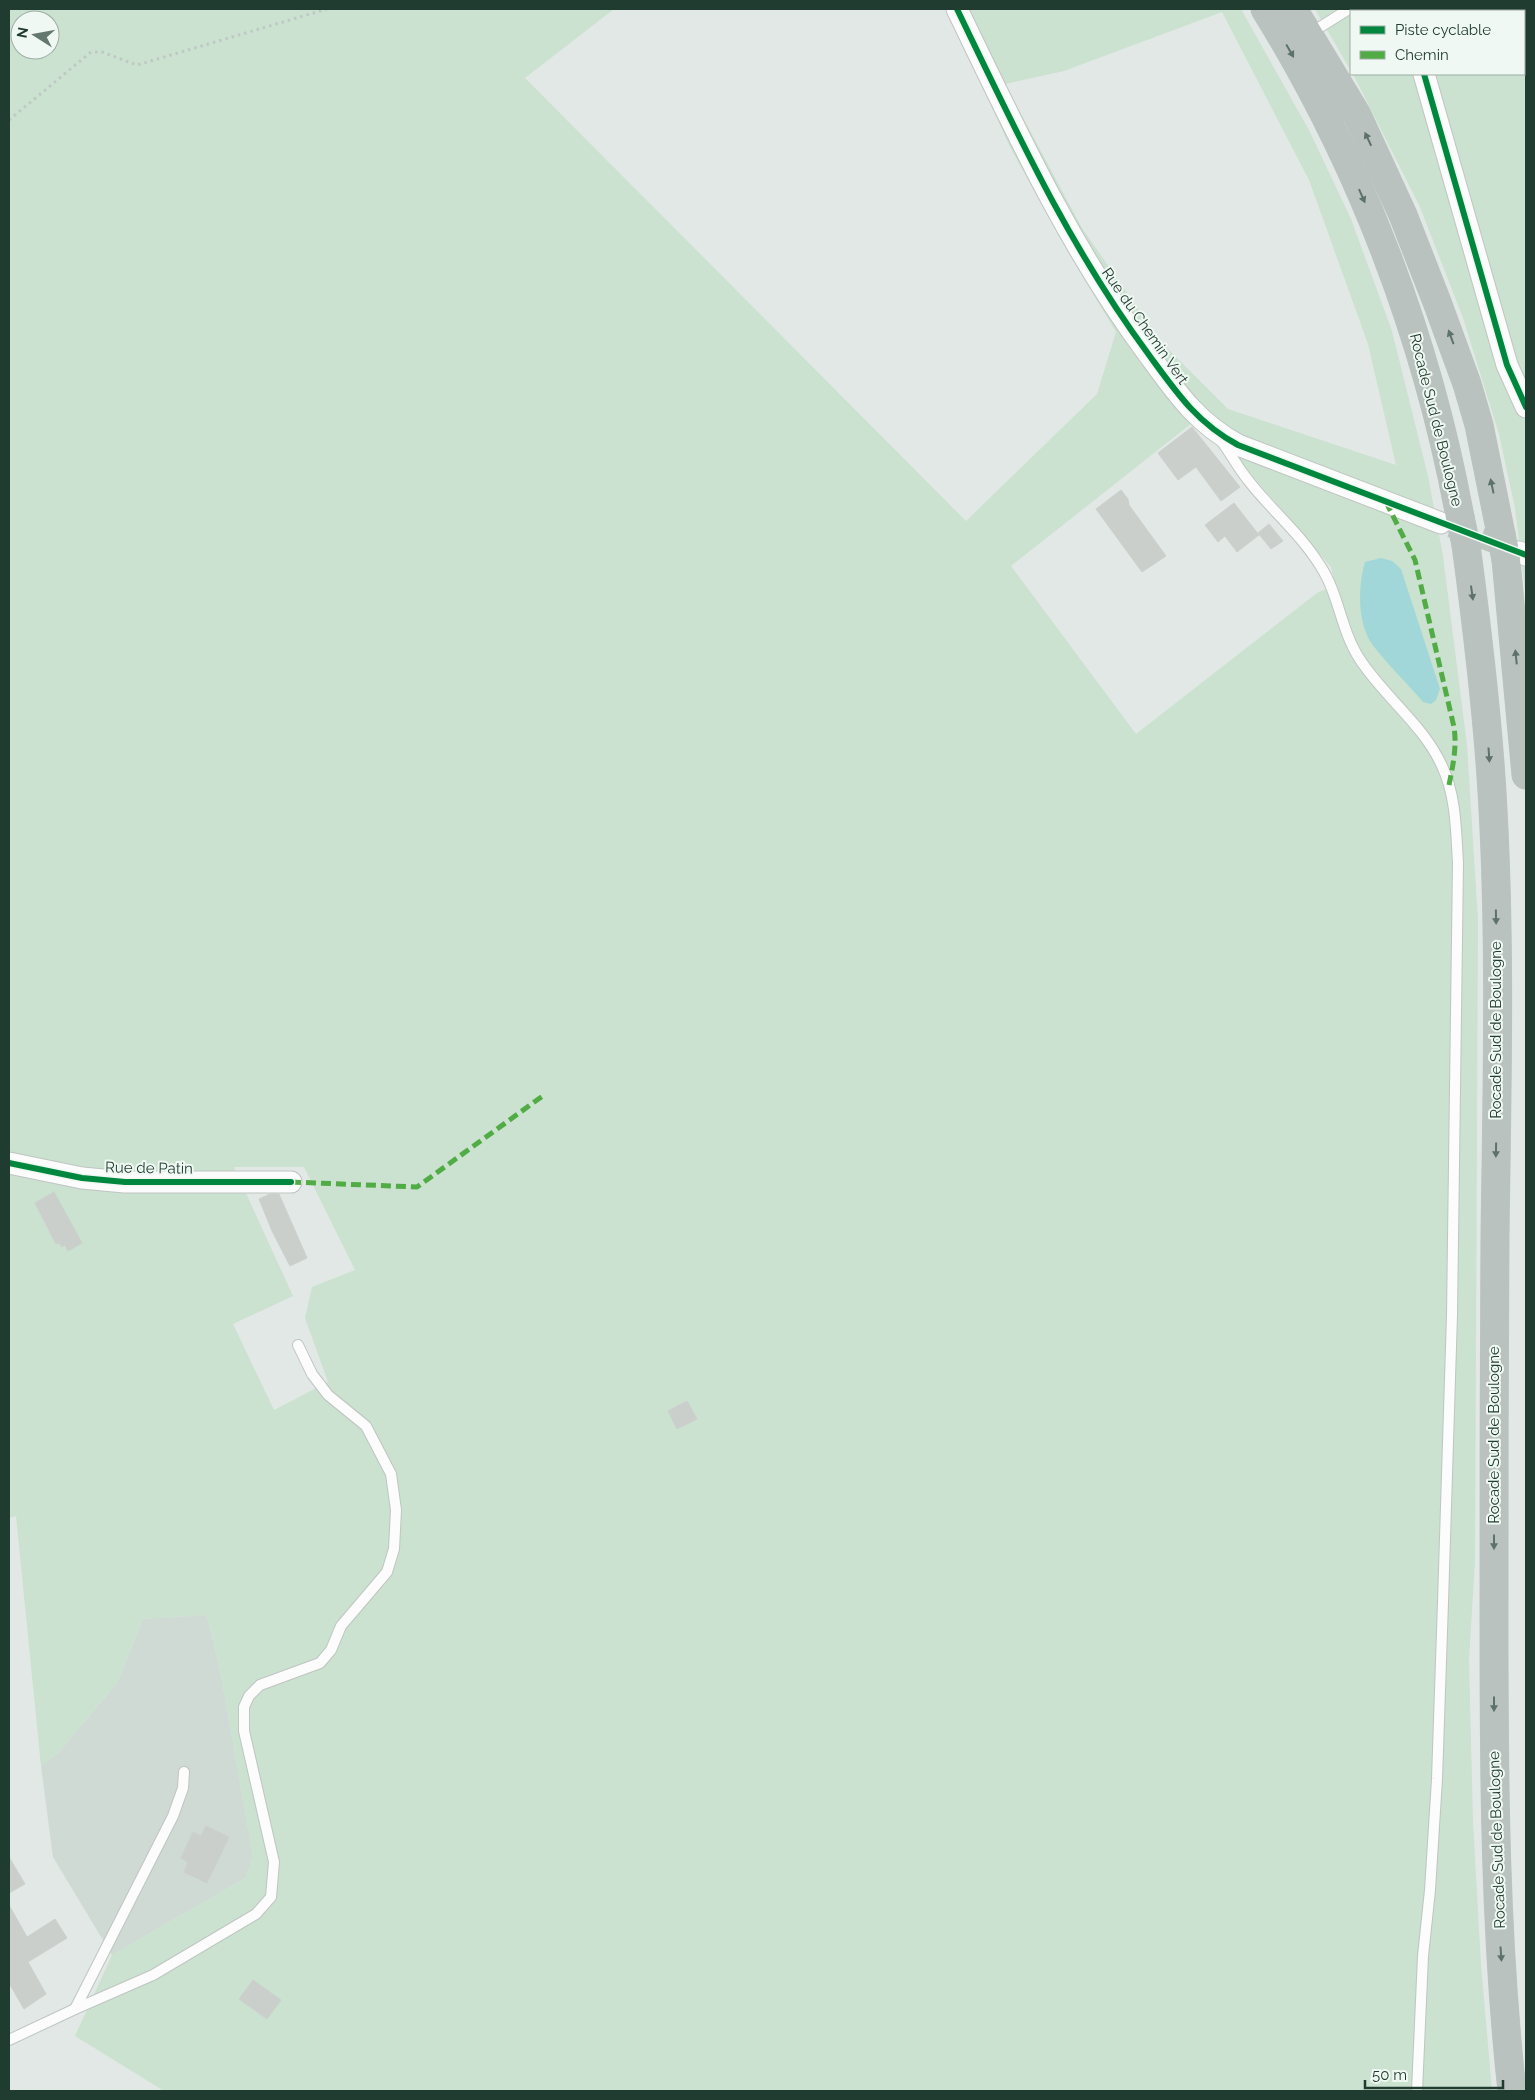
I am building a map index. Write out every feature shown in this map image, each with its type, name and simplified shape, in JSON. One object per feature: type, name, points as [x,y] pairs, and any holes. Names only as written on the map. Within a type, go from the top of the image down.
[{"type":"highway","name":"Rocade Sud de Boulogne","points":[[1265,9],[1320,105],[1379,235],[1401,294],[1438,415],[1451,520],[1466,545],[1483,680],[1492,792],[1497,995],[1494,1328],[1494,1802],[1500,1938],[1512,2091]]},
{"type":"highway","points":[[1293,9],[1357,115],[1389,183],[1438,302],[1467,384],[1513,550],[1526,775]]},
{"type":"street","name":"Rue du Chemin Vert","points":[[957,9],[1054,208],[1129,329],[1181,399],[1218,434],[1260,454],[1451,520]]},
{"type":"street","points":[[1424,75],[1507,365],[1526,407]]},
{"type":"street","name":"Rue de Patin","points":[[9,1163],[82,1178],[125,1182],[291,1182]]},
{"type":"lane","points":[[1309,34],[1348,9]]},
{"type":"lane","points":[[1218,434],[1248,480],[1314,555],[1332,586],[1350,644],[1434,752],[1449,785],[1455,823],[1458,863],[1452,1315],[1437,1779],[1430,1890],[1423,1956],[1418,2091]]},
{"type":"lane","points":[[9,2040],[153,1975],[256,1914],[272,1897],[274,1862],[244,1730],[244,1707],[250,1696],[260,1686],[320,1663],[332,1650],[340,1626],[387,1572],[394,1549],[396,1510],[391,1474],[366,1426],[328,1395],[312,1374],[298,1345]]},
{"type":"lane","points":[[75,2010],[173,1816],[183,1788],[184,1772]]},
{"type":"path","points":[[9,120],[91,52],[102,52],[137,65],[327,9]]},
{"type":"shaded area","points":[[207,1615],[221,1675],[253,1856],[246,1878],[112,1955],[53,1857],[41,1766],[58,1753],[117,1683],[143,1619]]},
{"type":"green space","points":[[9,9],[614,9],[525,78],[966,521],[1097,394],[1116,332],[1069,254],[1010,147],[947,9],[1241,9],[1310,132],[1351,219],[1392,331],[1428,476],[1443,556],[1467,745],[1478,920],[1475,1560],[1469,1660],[1473,1822],[1481,1965],[1492,2091],[164,2091],[75,2036],[112,1955],[246,1878],[253,1856],[221,1675],[207,1615],[143,1619],[117,1683],[58,1753],[41,1766],[16,1516],[9,1518]],"holes":[[[1222,12],[1309,180],[1368,344],[1396,465],[1228,409],[1161,342],[1082,228],[1005,84],[1064,71]],[[1201,416],[1331,567],[1335,585],[1317,593],[1136,734],[1011,566]],[[234,1167],[304,1167],[355,1270],[312,1287],[305,1318],[328,1382],[274,1410],[233,1324],[293,1296]]]},
{"type":"green space","points":[[1315,9],[1526,9],[1526,599],[1515,508],[1499,434],[1463,318],[1420,207],[1354,75],[1525,75],[1525,10],[1350,10],[1350,69]]},
{"type":"water","points":[[1381,558],[1392,561],[1401,569],[1440,689],[1436,700],[1431,704],[1423,702],[1384,659],[1367,635],[1361,615],[1361,582],[1365,562]]},
{"type":"building","points":[[1192,427],[1240,487],[1221,501],[1196,467],[1178,480],[1158,453]]},
{"type":"building","points":[[1121,490],[1128,499],[1129,505],[1166,556],[1142,572],[1096,509]]},
{"type":"building","points":[[1234,503],[1259,535],[1237,552],[1225,536],[1218,542],[1205,525]]},
{"type":"building","points":[[1269,524],[1283,541],[1271,549],[1258,533]]},
{"type":"building","points":[[54,1192],[82,1243],[68,1251],[65,1245],[62,1247],[59,1243],[56,1244],[35,1203]]},
{"type":"building","points":[[270,1194],[279,1194],[307,1258],[290,1266],[272,1231],[259,1199]]},
{"type":"building","points":[[687,1401],[697,1419],[677,1429],[668,1411]]},
{"type":"building","points":[[206,1826],[229,1837],[207,1883],[184,1872],[188,1862],[181,1858],[193,1832],[201,1836]]},
{"type":"building","points":[[9,1857],[25,1884],[9,1893]]},
{"type":"building","points":[[9,1905],[27,1937],[55,1919],[67,1938],[28,1962],[46,1994],[24,2009],[9,1983]]},
{"type":"building","points":[[253,1980],[281,2000],[267,2019],[239,1999]]},
{"type":"tunnel","points":[[1451,527],[1514,550]]},
{"type":"marked path","points":[[1386,502],[1415,560],[1454,727],[1455,749],[1449,785]]},
{"type":"marked path","points":[[291,1182],[417,1187],[544,1095]]},
{"type":"cycle path","points":[[957,9],[1022,143],[1068,230],[1120,314],[1178,394],[1199,417],[1238,445],[1526,555]]},
{"type":"cycle path","points":[[1424,75],[1507,365],[1526,407]]},
{"type":"cycle path","points":[[9,1163],[82,1178],[125,1182],[291,1182]]}]
